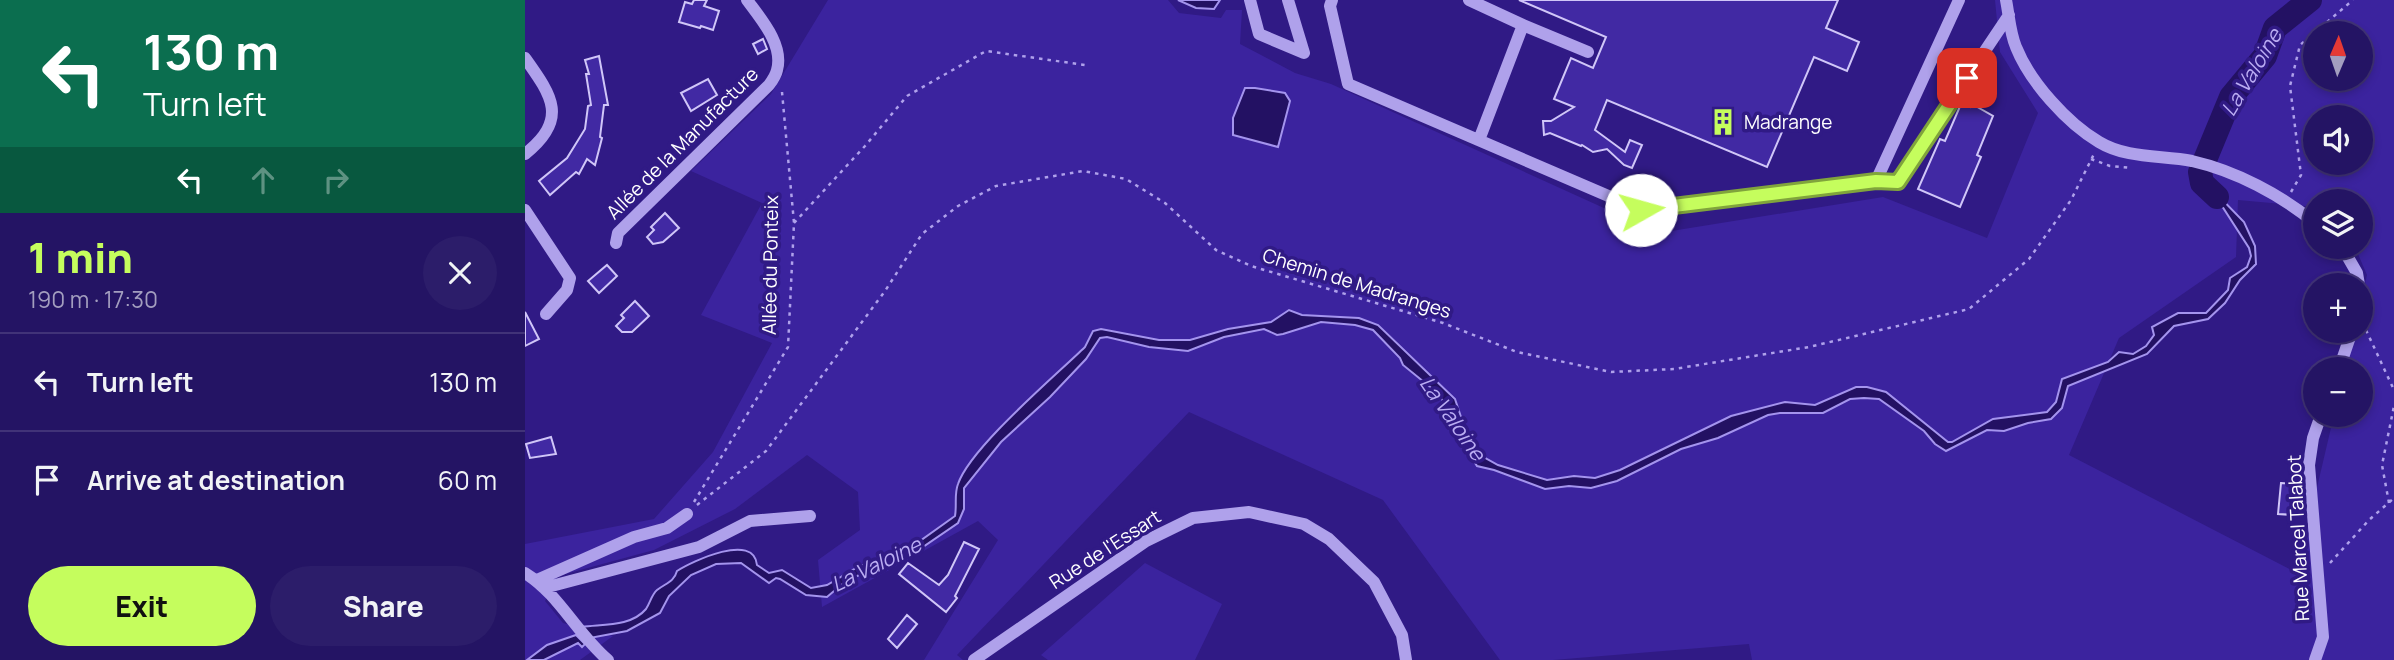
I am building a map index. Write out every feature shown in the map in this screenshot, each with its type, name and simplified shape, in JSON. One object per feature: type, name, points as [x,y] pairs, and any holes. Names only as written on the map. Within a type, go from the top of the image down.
[{"type":"street","points":[[747,0],[769,29],[778,55],[777,71]]},
{"type":"street","points":[[1250,0],[1259,34],[1304,53],[1288,0]]},
{"type":"street","points":[[1332,0],[1330,6],[1348,84],[1641,210],[1876,181],[1898,182],[2009,15]]},
{"type":"street","points":[[1469,0],[1588,52]]},
{"type":"street","points":[[1876,181],[1959,0]]},
{"type":"street","points":[[2006,0],[2015,45],[2032,79],[2068,117],[2100,143],[2134,154],[2192,161],[2234,174],[2285,201],[2303,214]]},
{"type":"street","points":[[1479,141],[1523,25]]},
{"type":"street","points":[[525,58],[546,89],[553,114],[547,130],[525,154]]},
{"type":"street","name":"Allée de la Manufacture","points":[[615,243],[618,233],[769,85],[777,71]]},
{"type":"street","points":[[525,210],[571,278],[567,290],[546,314]]},
{"type":"street","name":"Rue Marcel Talabot","points":[[2315,660],[2323,637],[2309,465],[2312,438],[2316,427]]},
{"type":"street","name":"Rue de l'Essart","points":[[974,660],[1146,541],[1193,519],[1249,512],[1304,524],[1329,539],[1374,582],[1402,635],[1406,660]]},
{"type":"street","points":[[541,584],[634,537],[667,528],[687,514]]},
{"type":"street","points":[[541,584],[699,547],[750,522],[810,516]]},
{"type":"street","points":[[525,573],[541,584],[590,645],[608,660]]},
{"type":"path","points":[[2285,201],[2301,176],[2290,86],[2300,45],[2353,0]]},
{"type":"path","points":[[794,223],[907,96],[986,51],[1086,65]]},
{"type":"path","name":"Allée du Ponteix","points":[[687,514],[788,347],[794,223],[780,77],[777,71]]},
{"type":"path","name":"Chemin de Madranges","points":[[687,514],[766,450],[885,291],[922,234],[958,206],[996,186],[1083,171],[1126,178],[1165,204],[1216,250],[1251,266],[1443,323],[1517,352],[1612,372],[1674,369],[1809,347],[1969,309],[2029,259],[2071,200],[2100,143]]},
{"type":"path","points":[[2372,343],[2394,390]]},
{"type":"path","points":[[2389,503],[2382,465],[2394,406]]},
{"type":"path","points":[[2318,577],[2369,520],[2394,498]]},
{"type":"shaded area","points":[[828,0],[1168,0],[1179,13],[1221,18],[1226,10],[1242,10],[1240,44],[1295,73],[1331,84],[1659,233],[1883,197],[1987,238],[2038,113],[2000,52],[1995,0],[2394,0],[2394,660],[1752,660],[1749,644],[1553,660],[1500,660],[1383,500],[1189,412],[957,655],[963,660],[924,660],[998,540],[978,521],[822,607],[818,560],[860,530],[858,492],[807,455],[735,509],[654,550],[558,576],[545,601],[563,623],[613,636],[580,660],[525,660],[525,544],[654,519],[713,452],[772,343],[701,315],[762,203],[691,171],[771,94]],"holes":[[[2303,189],[2373,189],[2373,259],[2360,259],[2366,273],[2373,273],[2373,343],[2351,343],[2348,357],[2373,357],[2373,427],[2331,427],[2297,573],[2069,455],[2119,338],[2236,257],[2238,200],[2303,206]]]},
{"type":"shaded area","points":[[1145,563],[1222,604],[1195,660],[1048,660],[1041,655]]},
{"type":"water","points":[[1178,0],[1220,0],[1214,9],[1196,8]]},
{"type":"water","points":[[2308,0],[2269,35],[2265,56],[2231,97],[2208,152],[2200,155],[2230,92],[2243,81],[2262,56],[2270,29]]},
{"type":"water","points":[[1245,88],[1285,93],[1290,101],[1278,147],[1233,135],[1233,118]]},
{"type":"water","points":[[2197,171],[2204,174],[2207,184],[2244,222],[2255,246],[2256,264],[2240,280],[2225,303],[2208,319],[2174,326],[2147,354],[2068,386],[2062,408],[2051,419],[2004,431],[1987,430],[1946,451],[1935,444],[1924,431],[1879,399],[1850,399],[1823,413],[1768,415],[1718,438],[1681,449],[1617,481],[1591,488],[1569,486],[1545,489],[1477,466],[1455,430],[1450,411],[1443,401],[1403,365],[1400,358],[1373,330],[1355,325],[1321,322],[1277,335],[1264,329],[1224,337],[1188,351],[1149,347],[1107,337],[1100,338],[1086,359],[1050,397],[1001,442],[964,488],[964,509],[958,523],[914,553],[857,576],[827,597],[806,595],[776,578],[769,583],[741,563],[716,564],[691,575],[669,596],[660,613],[627,631],[590,638],[582,627],[616,624],[640,615],[655,592],[672,580],[677,571],[722,552],[745,551],[753,555],[757,565],[769,573],[782,570],[811,588],[827,585],[858,567],[910,548],[955,516],[958,484],[979,452],[1014,413],[1085,347],[1093,331],[1101,329],[1159,340],[1190,340],[1228,329],[1271,322],[1289,310],[1302,315],[1359,318],[1378,325],[1455,399],[1465,429],[1480,455],[1498,465],[1547,480],[1574,476],[1595,478],[1620,470],[1731,416],[1785,402],[1815,405],[1856,387],[1886,392],[1948,442],[1952,442],[1993,419],[2047,412],[2056,402],[2062,379],[2108,362],[2119,352],[2133,354],[2146,346],[2154,335],[2152,327],[2178,313],[2206,313],[2228,290],[2230,278],[2247,267],[2251,256],[2249,248],[2220,203],[2198,185]]},
{"type":"water","points":[[576,635],[585,644],[582,647],[578,643],[544,660],[527,660],[547,645]]},
{"type":"building","points":[[694,0],[707,0],[704,6],[719,11],[713,30],[679,22],[685,2],[692,4]]},
{"type":"building","name":"Madrange","points":[[1519,0],[1838,0],[1826,28],[1859,42],[1847,71],[1814,57],[1767,167],[1607,100],[1595,130],[1625,152],[1630,140],[1642,145],[1632,168],[1624,165],[1607,149],[1593,152],[1550,133],[1544,135],[1543,121],[1551,121],[1574,107],[1554,99],[1571,58],[1593,68],[1606,37]]},
{"type":"building","points":[[763,39],[767,49],[758,54],[753,44]]},
{"type":"building","points":[[599,56],[608,105],[604,105],[602,138],[595,165],[587,159],[579,174],[576,172],[550,195],[539,181],[567,158],[585,129],[588,106],[591,105],[586,74],[589,74],[585,60]]},
{"type":"building","points":[[708,79],[717,95],[691,111],[681,93]]},
{"type":"building","points":[[1961,104],[1970,107],[1972,104],[1993,116],[1977,155],[1981,157],[1960,207],[1918,189],[1940,139],[1945,141]]},
{"type":"building","points":[[665,213],[679,228],[663,242],[653,244],[647,237],[654,230],[651,227]]},
{"type":"building","points":[[607,265],[617,276],[599,293],[588,281]]},
{"type":"building","points":[[635,301],[649,316],[632,332],[622,332],[616,326],[624,318],[621,315]]},
{"type":"building","points":[[525,312],[539,339],[525,346]]},
{"type":"building","points":[[551,437],[556,454],[530,458],[526,444]]},
{"type":"building","points":[[2281,483],[2297,484],[2294,515],[2278,514]]},
{"type":"building","points":[[964,542],[979,549],[955,596],[957,598],[946,612],[899,574],[908,563],[939,585],[948,575]]},
{"type":"building","points":[[907,615],[917,624],[897,648],[888,639]]},
{"type":"waterway","name":"La Valoine","points":[[2217,197],[2202,183],[2200,172],[2231,97],[2265,56],[2275,28],[2310,0]]},
{"type":"place","name":"Madrange","points":[[1723,122]]},
{"type":"route","points":[[1641,210],[1876,181],[1898,182],[1967,78]]}]
